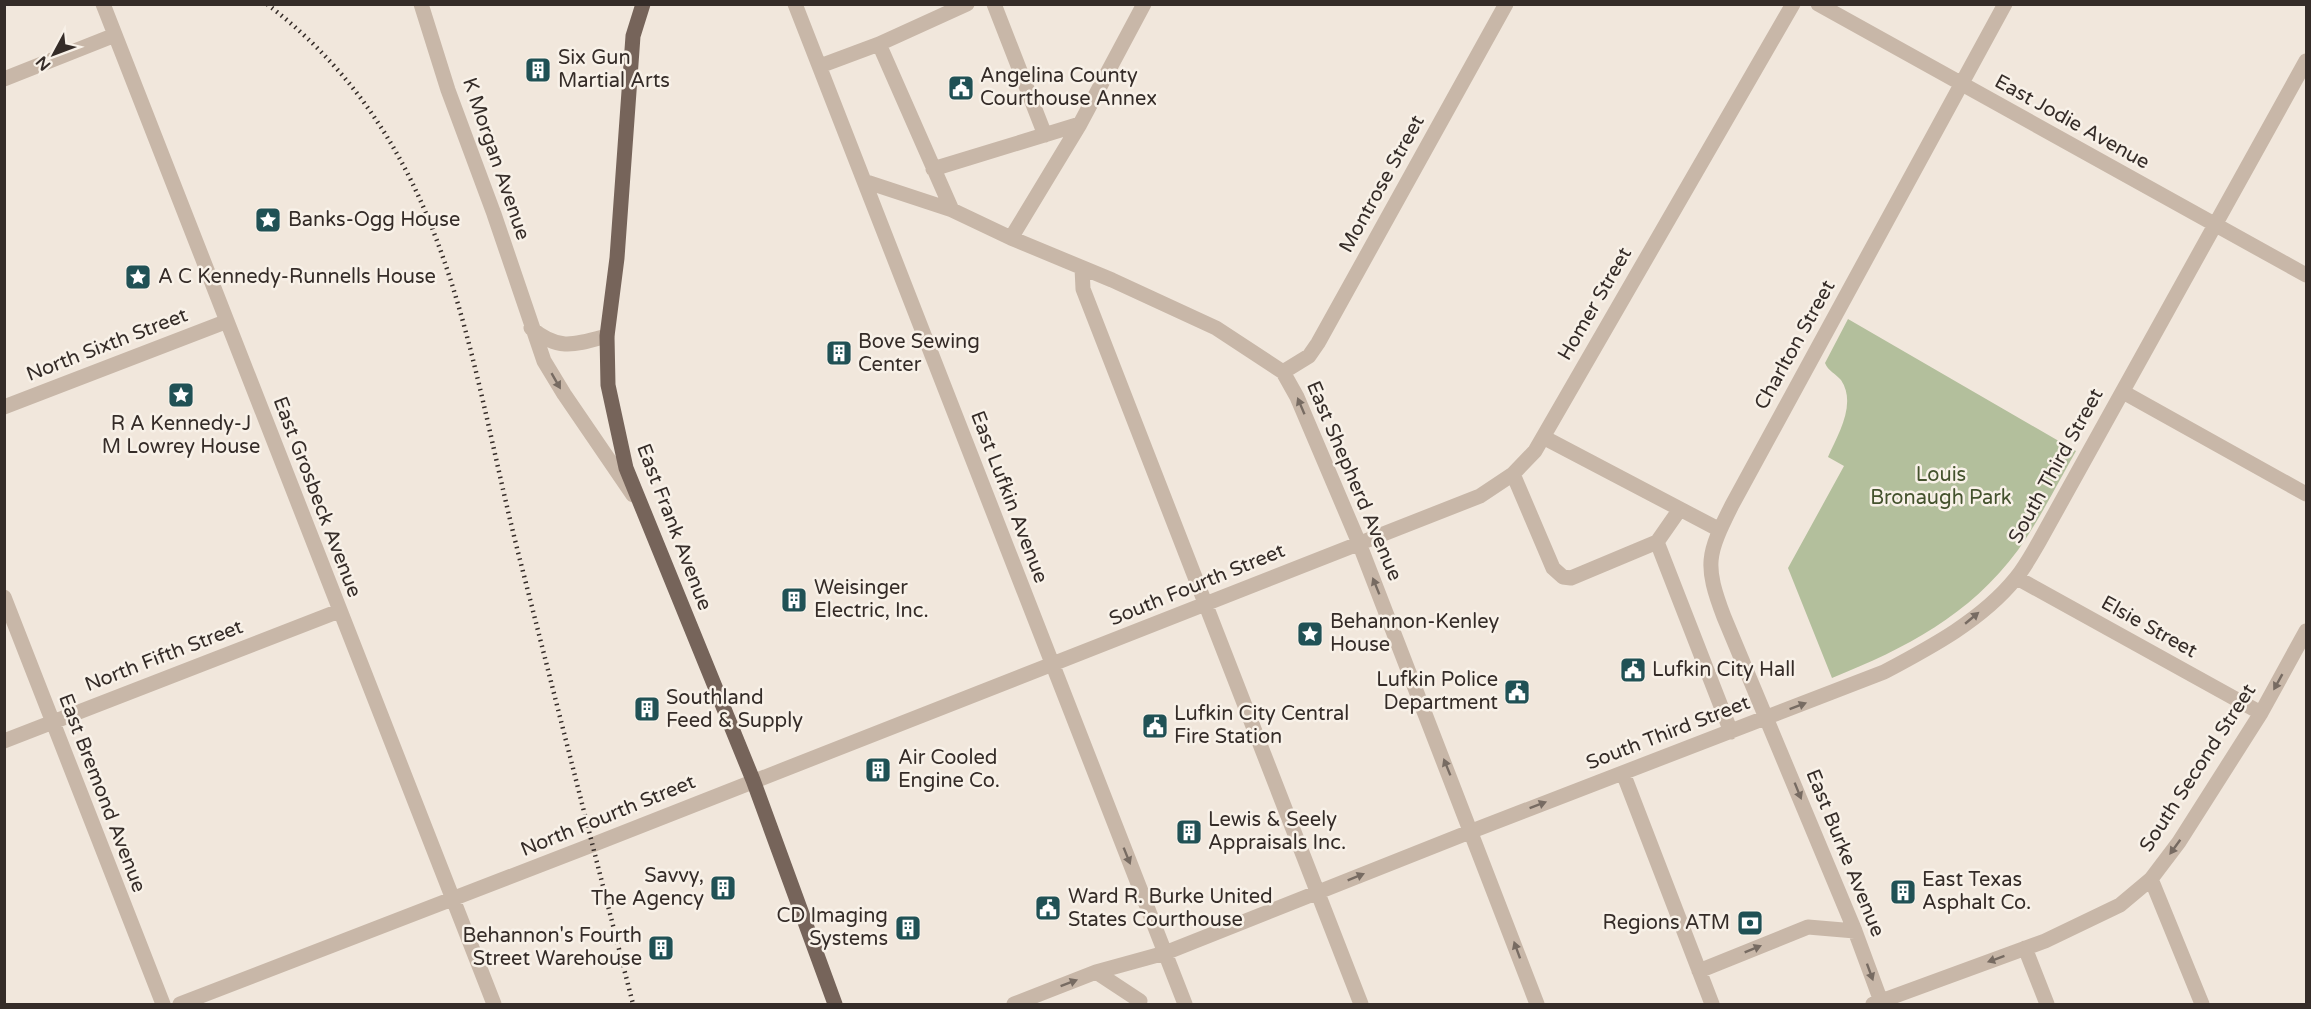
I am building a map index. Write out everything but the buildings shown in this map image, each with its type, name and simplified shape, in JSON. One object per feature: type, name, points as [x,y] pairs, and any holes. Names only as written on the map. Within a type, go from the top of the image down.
[{"type":"main road","points":[[630,4],[633,36]]},
{"type":"main road","name":"East Frank Avenue","points":[[643,4],[633,36],[617,258],[607,336],[608,385],[615,429],[626,468],[753,780],[836,1005]]},
{"type":"street","name":"East Grosbeck Avenue","points":[[103,4],[225,322],[494,1005]]},
{"type":"street","name":"K Morgan Avenue","points":[[421,4],[544,361],[642,508]]},
{"type":"street","name":"East Lufkin Avenue","points":[[795,4],[1185,1005]]},
{"type":"street","points":[[820,66],[879,44],[967,4]]},
{"type":"street","points":[[994,4],[1045,135]]},
{"type":"street","points":[[1011,238],[1080,124],[1144,4]]},
{"type":"street","name":"Montrose Street","points":[[1283,372],[1309,356],[1318,343],[1506,4]]},
{"type":"street","name":"Homer Street","points":[[1359,543],[1480,496],[1513,474],[1535,451],[1793,4]]},
{"type":"street","name":"East Jodie Avenue","points":[[1818,4],[1960,85],[2307,275]]},
{"type":"street","name":"Charlton Street","points":[[1767,718],[1712,585],[1710,561],[1712,545],[2005,4]]},
{"type":"street","points":[[4,79],[115,35]]},
{"type":"street","points":[[879,44],[952,210]]},
{"type":"street","name":"South Third Street","points":[[1014,1005],[1096,972],[1165,952],[1884,672],[1929,649],[1965,624],[2017,578],[2307,61]]},
{"type":"street","points":[[933,169],[1080,124]]},
{"type":"street","name":"East Shepherd Avenue","points":[[864,181],[952,210],[1216,328],[1283,372],[1297,397],[1359,543],[1472,831],[1537,1005]]},
{"type":"street","points":[[1082,268],[1083,289],[1361,1005]]},
{"type":"street","name":"North Sixth Street","points":[[4,407],[225,322]]},
{"type":"street","points":[[531,328],[554,344],[565,345],[607,336]]},
{"type":"street","points":[[2123,392],[2307,494]]},
{"type":"street","points":[[1543,437],[1720,530]]},
{"type":"street","points":[[1513,474],[1553,568],[1563,577],[1576,577],[1657,542],[1680,509]]},
{"type":"street","points":[[1657,542],[1731,732]]},
{"type":"street","name":"South Fourth Street","points":[[1052,666],[1359,543]]},
{"type":"street","name":"Elsie Street","points":[[2017,578],[2261,713]]},
{"type":"street","name":"East Bremond Avenue","points":[[4,597],[163,1005]]},
{"type":"street","name":"North Fifth Street","points":[[4,741],[339,611]]},
{"type":"street","name":"South Second Street","points":[[1878,1003],[2025,948],[2120,905],[2151,879],[2179,842],[2261,713],[2307,631]]},
{"type":"street","name":"North Fourth Street","points":[[180,1005],[753,780],[1052,666]]},
{"type":"street","name":"East Burke Avenue","points":[[1767,718],[1855,931],[1878,1003]]},
{"type":"street","points":[[1623,773],[1712,1005]]},
{"type":"street","points":[[2151,879],[2202,1005]]},
{"type":"street","points":[[1699,971],[1808,927],[1855,931]]},
{"type":"street","points":[[2025,948],[2047,1005]]},
{"type":"street","points":[[1096,972],[1138,1004]]},
{"type":"green space","name":"Louis Bronaugh Park","points":[[1848,319],[2076,451],[2018,550],[1979,594],[1934,628],[1910,642],[1832,678],[1788,568],[1844,466],[1828,457],[1841,429],[1847,409],[1847,399],[1841,380],[1825,363]]},
{"type":"railway","points":[[267,4],[328,60],[377,120],[414,186],[442,255],[464,327],[519,556],[633,1004]]},
{"type":"place","name":"Six Gun Martial Arts","points":[[538,70]]},
{"type":"place","name":"Angelina County Courthouse Annex","points":[[961,88]]},
{"type":"place","name":"Banks-Ogg House","points":[[268,220]]},
{"type":"place","name":"A C Kennedy-Runnells House","points":[[138,277]]},
{"type":"place","name":"Bove Sewing Center","points":[[839,353]]},
{"type":"place","name":"R A Kennedy-J M Lowrey House","points":[[181,395]]},
{"type":"place","name":"Weisinger Electric, Inc.","points":[[794,600]]},
{"type":"place","name":"Behannon-Kenley House","points":[[1310,634]]},
{"type":"place","name":"Lufkin City Hall","points":[[1633,670]]},
{"type":"place","name":"Lufkin Police Department","points":[[1517,692]]},
{"type":"place","name":"Southland Feed & Supply","points":[[647,709]]},
{"type":"place","name":"Lufkin City Central Fire Station","points":[[1155,726]]},
{"type":"place","name":"Air Cooled Engine Co.","points":[[878,770]]},
{"type":"place","name":"Lewis & Seely Appraisals Inc.","points":[[1189,832]]},
{"type":"place","name":"Savvy, The Agency","points":[[723,888]]},
{"type":"place","name":"East Texas Asphalt Co.","points":[[1903,892]]},
{"type":"place","name":"Ward R. Burke United States Courthouse","points":[[1048,908]]},
{"type":"place","name":"Regions ATM","points":[[1750,923]]},
{"type":"place","name":"CD Imaging Systems","points":[[908,928]]},
{"type":"place","name":"Behannon's Fourth Street Warehouse","points":[[661,948]]}]
